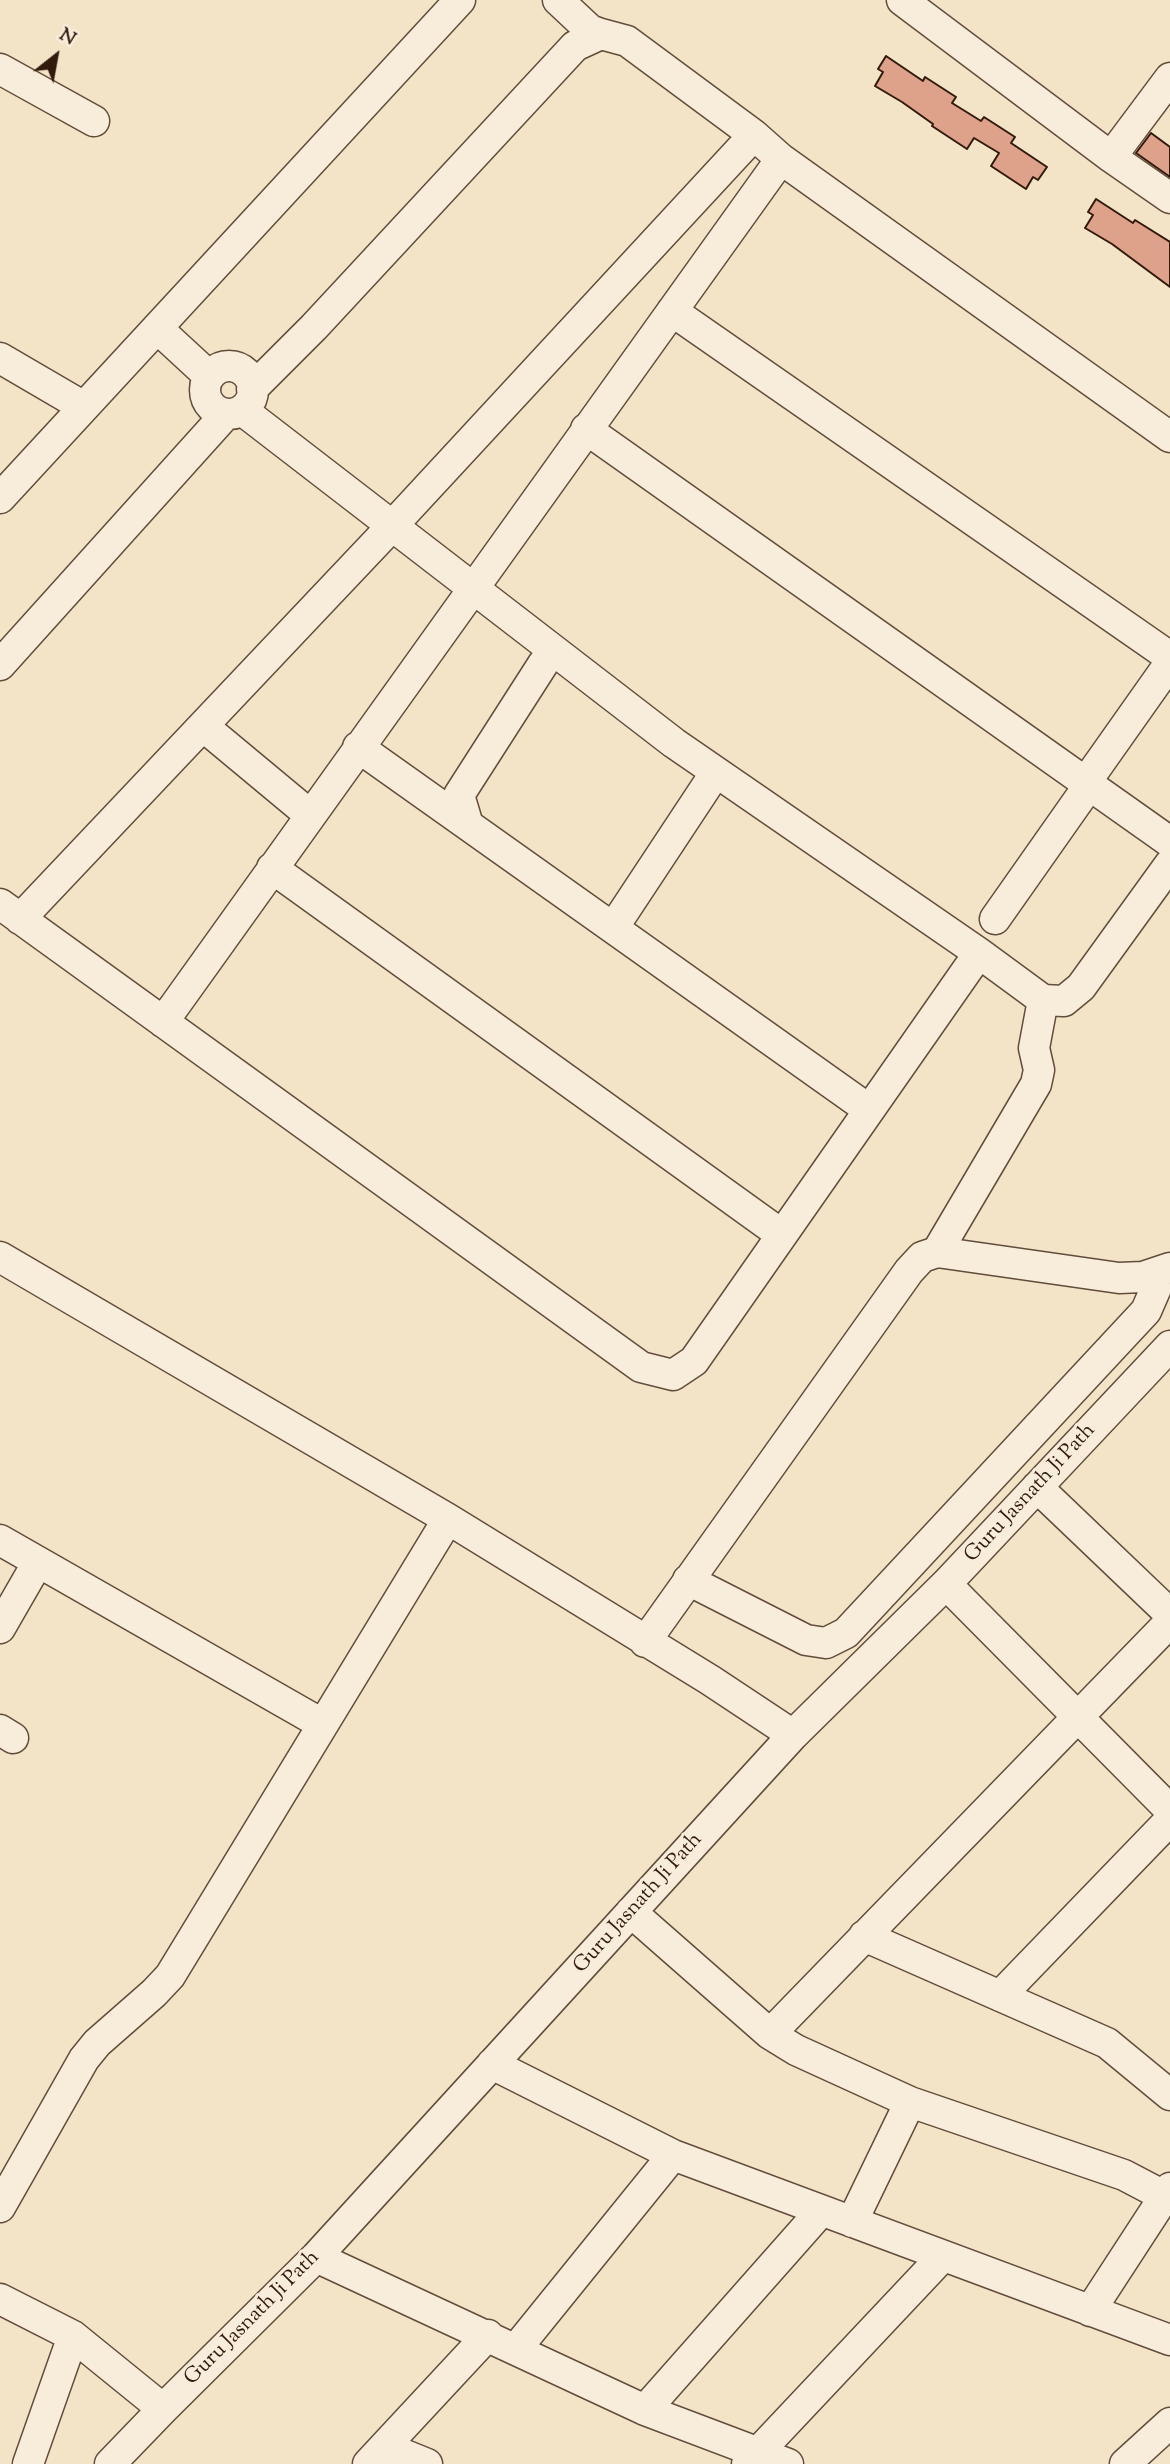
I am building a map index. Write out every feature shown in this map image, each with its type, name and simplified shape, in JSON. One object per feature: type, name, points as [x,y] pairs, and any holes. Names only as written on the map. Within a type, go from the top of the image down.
[{"type":"street","points":[[0,498],[460,0]]},
{"type":"street","points":[[558,0],[590,30],[627,41],[754,135],[781,159],[1170,437]]},
{"type":"street","points":[[902,0],[1170,198]]},
{"type":"street","points":[[0,665],[575,46],[601,34]]},
{"type":"street","points":[[0,69],[94,121]]},
{"type":"street","points":[[1111,157],[1170,78]]},
{"type":"street","points":[[754,135],[203,726],[10,911],[641,1367],[673,1375],[694,1361],[978,953]]},
{"type":"street","points":[[163,1021],[781,159]]},
{"type":"street","points":[[671,311],[1170,657]]},
{"type":"street","points":[[157,328],[209,376]]},
{"type":"street","points":[[0,358],[84,407]]},
{"type":"street","points":[[240,404],[247,375],[235,368],[220,368],[209,376],[205,384],[207,400],[212,407],[240,404],[471,588],[674,743],[1043,1000],[1064,1000],[1081,987],[1170,864]]},
{"type":"street","points":[[586,429],[1170,842]]},
{"type":"street","points":[[995,919],[1170,663]]},
{"type":"street","points":[[468,825],[459,795],[543,664]]},
{"type":"street","points":[[203,726],[310,815]]},
{"type":"street","points":[[358,747],[868,1109]]},
{"type":"street","points":[[613,928],[716,772]]},
{"type":"street","points":[[272,868],[782,1235]]},
{"type":"street","points":[[937,1252],[1037,1084],[1039,1070],[1034,1048],[1043,1000]]},
{"type":"street","points":[[645,1642],[909,1271],[922,1257],[937,1252],[1119,1278],[1143,1277],[1166,1270]]},
{"type":"street","points":[[0,1257],[448,1519],[710,1680],[793,1735]]},
{"type":"street","points":[[688,1580],[806,1640],[827,1643],[846,1633],[1146,1311],[1166,1270]]},
{"type":"street","name":"Guru Jasnath Ji Path","points":[[110,2464],[316,2257],[793,1735],[946,1584],[1170,1346]]},
{"type":"street","points":[[1037,1487],[1170,1614]]},
{"type":"street","points":[[0,2207],[85,2059],[97,2043],[170,1976],[448,1519]]},
{"type":"street","points":[[0,1540],[322,1724]]},
{"type":"street","points":[[0,1628],[38,1562]]},
{"type":"street","points":[[946,1584],[1170,1810]]},
{"type":"street","points":[[769,2034],[1170,1622]]},
{"type":"street","points":[[1000,1996],[1170,1820]]},
{"type":"street","points":[[631,1912],[769,2034],[796,2050],[910,2102],[1167,2192],[1090,2311]]},
{"type":"street","points":[[864,1936],[1107,2043],[1170,2095]]},
{"type":"street","points":[[492,2064],[673,2155],[1170,2340]]},
{"type":"street","points":[[852,2222],[910,2102]]},
{"type":"street","points":[[516,2349],[673,2155]]},
{"type":"street","points":[[645,2410],[821,2211]]},
{"type":"street","points":[[753,2458],[943,2256]]},
{"type":"street","points":[[316,2257],[753,2458],[788,2464]]},
{"type":"street","points":[[0,2299],[73,2336],[163,2409]]},
{"type":"street","points":[[377,2456],[488,2335]]},
{"type":"street","points":[[28,2464],[73,2336]]},
{"type":"street","points":[[1147,2454],[1170,2423]]},
{"type":"street","points":[[377,2456],[427,2464]]},
{"type":"building","points":[[886,56],[923,81],[925,77],[956,97],[952,103],[981,121],[984,117],[1015,137],[1011,143],[1047,167],[1038,180],[1033,177],[1026,189],[991,166],[999,153],[974,138],[967,149],[875,86],[883,72],[878,69]]},
{"type":"building","points":[[1151,133],[1170,147],[1170,177],[1136,153]]},
{"type":"building","points":[[1096,199],[1133,223],[1135,220],[1170,242],[1170,287],[1112,244],[1085,228],[1093,215],[1088,212]]}]
